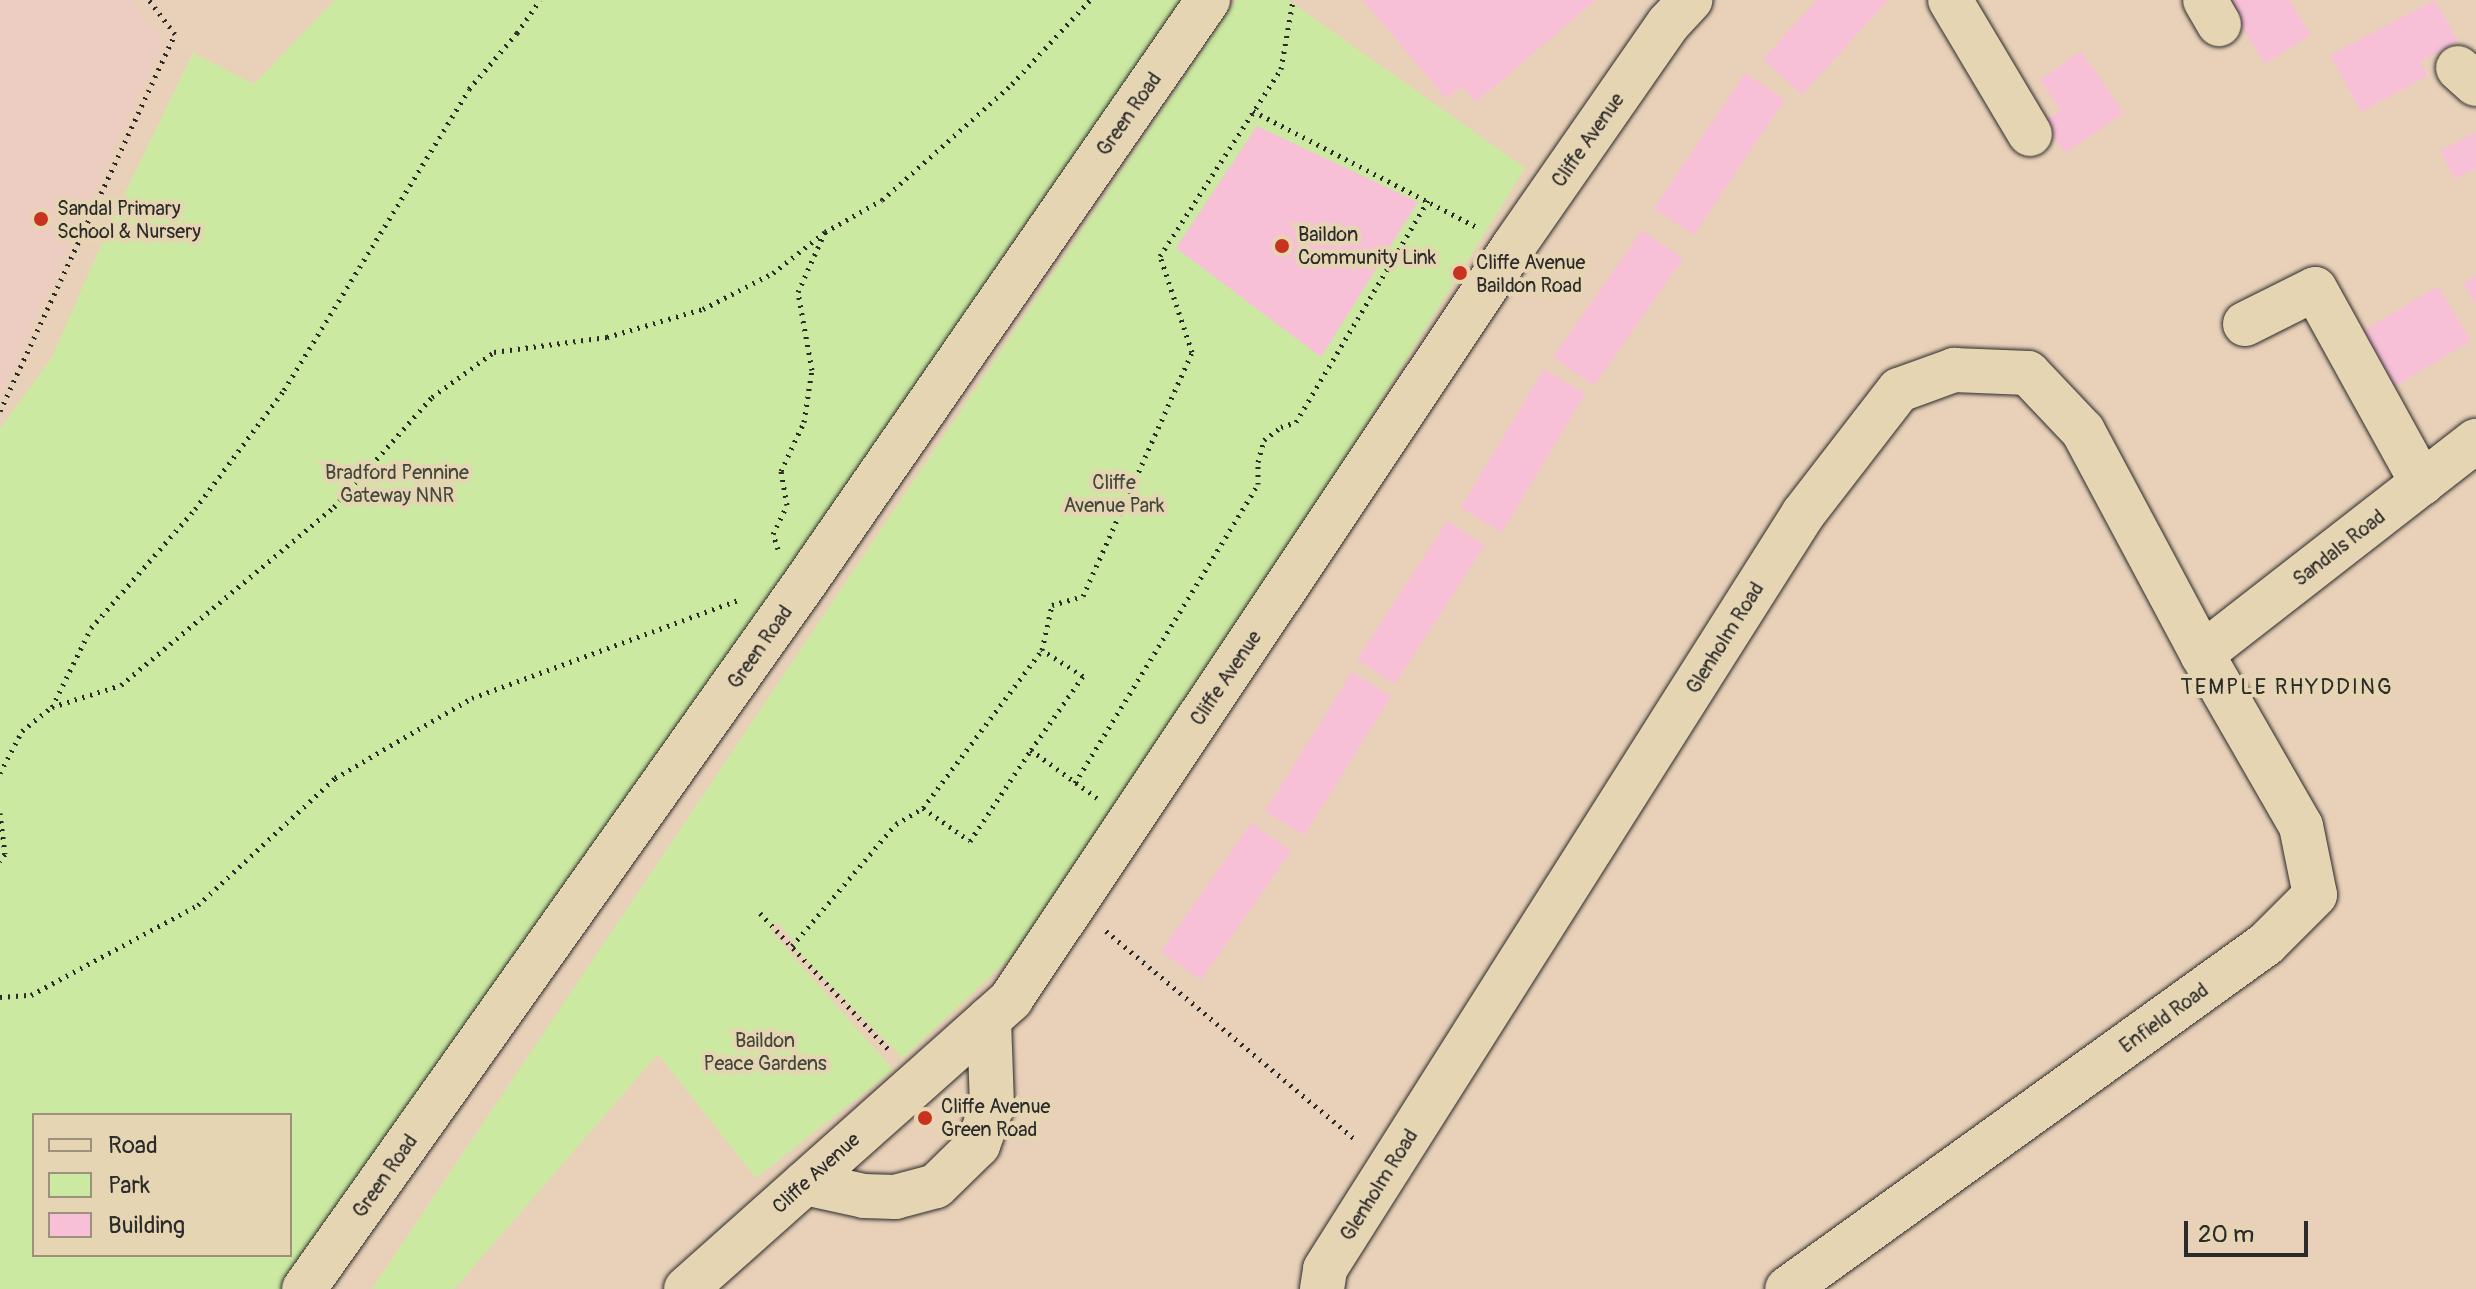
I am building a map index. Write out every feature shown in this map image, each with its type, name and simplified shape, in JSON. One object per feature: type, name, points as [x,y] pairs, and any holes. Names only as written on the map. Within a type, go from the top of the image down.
[{"type":"street","name":"Green Road","points":[[304,1289],[802,587],[1208,0]]},
{"type":"street","name":"Cliffe Avenue","points":[[686,1289],[1011,999],[1513,247],[1668,24],[1690,0]]},
{"type":"street","points":[[1950,0],[2030,134]]},
{"type":"street","points":[[2245,324],[2315,289],[2422,483]]},
{"type":"street","name":"Glenholm Road","points":[[1322,1289],[1325,1269],[1803,514],[1899,390],[1954,370],[2028,373],[2083,431],[2202,654]]},
{"type":"street","name":"Sandals Road","points":[[2202,654],[2476,441]]},
{"type":"street","name":"Enfield Road","points":[[1787,1289],[2266,944],[2315,895],[2301,826],[2202,654]]},
{"type":"street","points":[[805,1183],[864,1196],[895,1197],[936,1186],[978,1145],[992,1106],[989,1019]]},
{"type":"path","points":[[0,411],[175,34],[149,0]]},
{"type":"path","points":[[52,707],[91,628],[195,509],[284,390],[469,89],[517,33],[540,0]]},
{"type":"path","points":[[0,773],[22,731],[52,707],[121,685],[334,507],[432,397],[494,352],[607,337],[703,309],[773,273],[825,232],[882,200],[950,143],[1012,84],[1090,0]]},
{"type":"path","points":[[792,946],[896,824],[923,808],[1042,650],[1052,605],[1083,596],[1192,352],[1160,256],[1281,69],[1293,0]]},
{"type":"path","points":[[1253,111],[1429,199],[1513,247]]},
{"type":"path","points":[[1075,783],[1258,484],[1258,462],[1264,440],[1281,427],[1296,422],[1429,199]]},
{"type":"path","points":[[0,997],[31,995],[198,905],[335,778],[472,698],[674,621],[742,599],[802,587],[782,561],[773,534],[787,505],[781,471],[804,422],[812,370],[798,292],[825,232]]},
{"type":"path","points":[[923,808],[970,841],[1083,676],[1042,650]]},
{"type":"path","points":[[1031,750],[1131,821]]},
{"type":"path","points":[[0,813],[5,854],[0,861]]},
{"type":"path","points":[[1074,905],[1390,1168]]},
{"type":"path","points":[[760,913],[919,1082]]},
{"type":"shaded area","name":"Sandal Primary School & Nursery","points":[[0,0],[131,0],[163,42],[0,395]]},
{"type":"green space","name":"Bradford Pennine Gateway NNR","points":[[335,0],[1192,0],[1041,200],[602,855],[294,1289],[0,1289],[0,429],[52,357],[117,209],[193,53],[254,84]]},
{"type":"green space","name":"Cliffe Avenue Park","points":[[1236,0],[1288,0],[1525,168],[1277,568],[1010,958],[903,1058],[792,946],[795,942],[777,922],[770,930],[893,1070],[756,1178],[658,1054],[454,1289],[372,1289]]},
{"type":"building","points":[[1363,0],[1596,0],[1476,102],[1462,86],[1446,99]]},
{"type":"building","points":[[1817,0],[1888,0],[1802,95],[1763,59]]},
{"type":"building","points":[[2225,0],[2289,0],[2311,35],[2265,64]]},
{"type":"building","points":[[2435,0],[2458,42],[2420,62],[2428,76],[2361,112],[2330,55]]},
{"type":"building","points":[[2081,51],[2124,113],[2065,153],[2043,122],[2061,110],[2040,80]]},
{"type":"building","points":[[1745,73],[1785,100],[1694,235],[1654,208]]},
{"type":"building","name":"Baildon Community Link","points":[[1257,126],[1418,202],[1321,357],[1176,248]]},
{"type":"building","points":[[2476,132],[2476,168],[2455,179],[2440,151]]},
{"type":"building","points":[[1642,230],[1683,259],[1594,386],[1553,357]]},
{"type":"building","points":[[2476,275],[2476,304],[2463,284]]},
{"type":"building","points":[[2438,286],[2471,341],[2392,388],[2359,333]]},
{"type":"building","points":[[1544,369],[1585,394],[1502,533],[1461,508]]},
{"type":"building","points":[[1447,521],[1485,546],[1395,684],[1357,659]]},
{"type":"building","points":[[1352,672],[1391,696],[1304,835],[1265,811]]},
{"type":"building","points":[[1251,823],[1291,851],[1201,980],[1161,952]]},
{"type":"place","name":"Sandal Primary School & Nursery","points":[[41,219]]},
{"type":"place","name":"Baildon Community Link","points":[[1282,246]]},
{"type":"place","name":"Cliffe Avenue Baildon Road","points":[[1460,273]]},
{"type":"place","name":"Cliffe Avenue Green Road","points":[[925,1118]]},
{"type":"district","name":"TEMPLE RHYDDING","points":[[2287,688]]},
{"type":"park label","name":"Baildon Peace Gardens","points":[[765,1052]]}]
